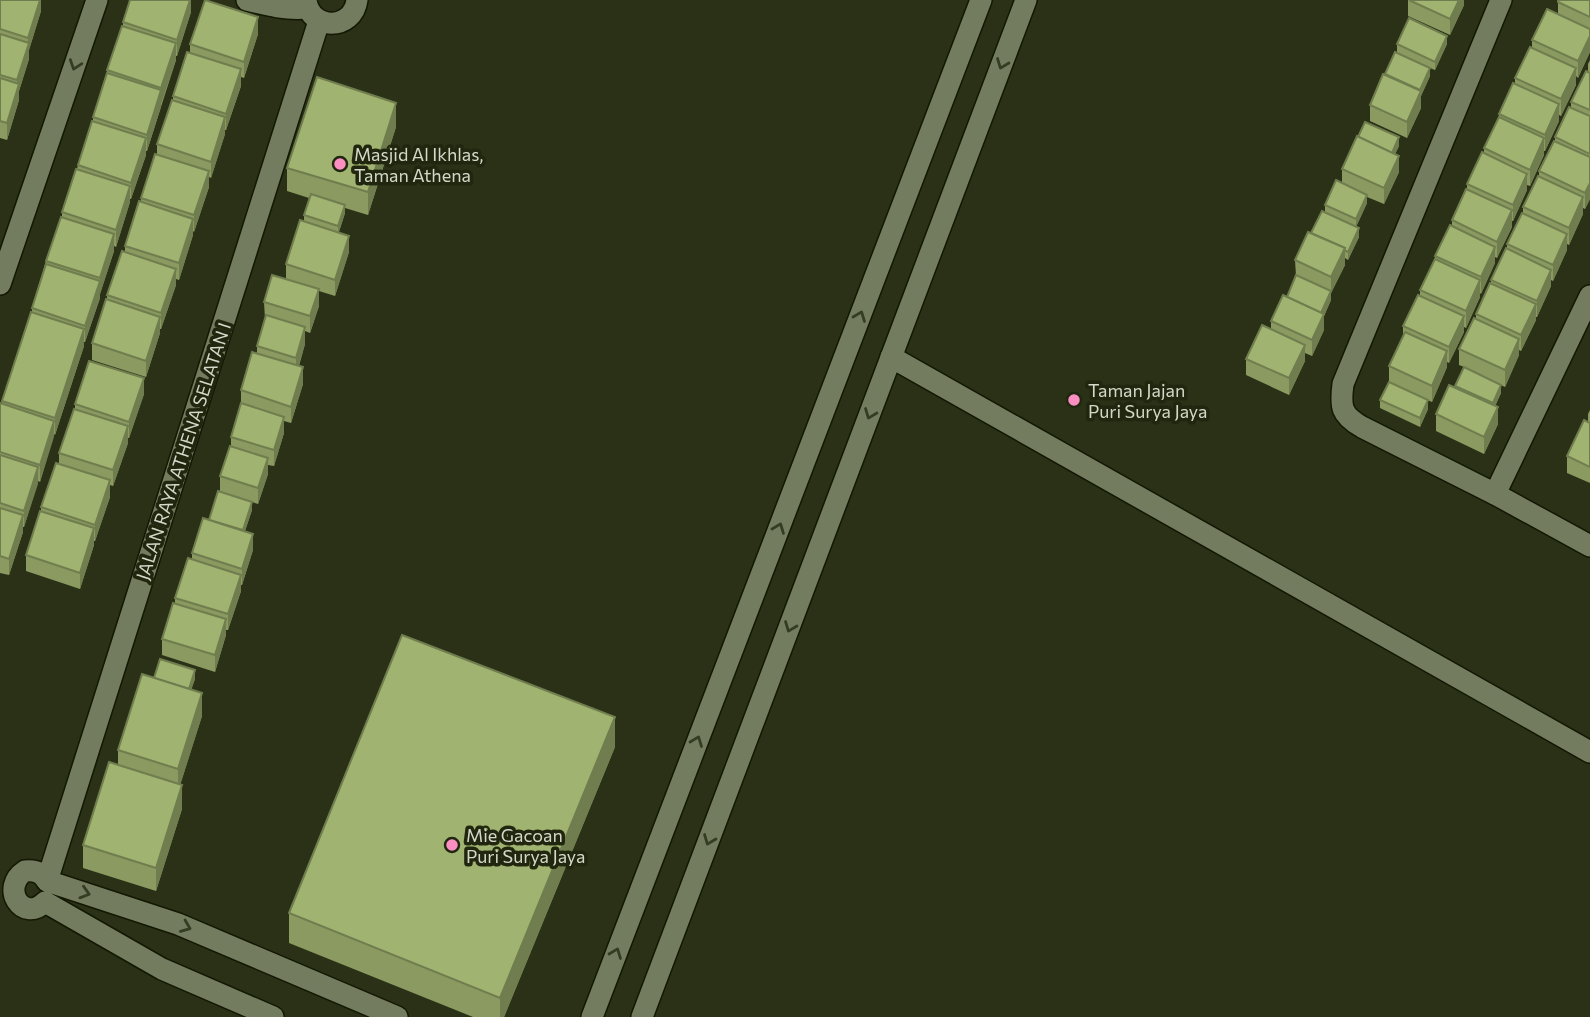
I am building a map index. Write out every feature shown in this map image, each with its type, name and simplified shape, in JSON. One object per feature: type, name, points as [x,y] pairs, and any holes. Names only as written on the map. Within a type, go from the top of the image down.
[{"type":"street","points":[[0,284],[97,0]]},
{"type":"street","points":[[247,0],[275,7],[311,10],[330,24],[340,23],[350,17],[356,8],[357,0]]},
{"type":"street","points":[[592,1017],[981,0]]},
{"type":"street","points":[[642,1017],[1026,0]]},
{"type":"street","points":[[1502,0],[1343,384],[1342,407],[1349,419],[1590,546]]},
{"type":"street","name":"JALAN RAYA ATHENA SELATAN I","points":[[46,891],[311,10]]},
{"type":"street","points":[[1495,494],[1590,296]]},
{"type":"street","points":[[891,357],[1590,752]]},
{"type":"street","points":[[31,870],[41,873],[46,891],[40,906],[28,909],[16,903],[7,876],[31,870]]},
{"type":"street","points":[[46,891],[162,969],[273,1017]]},
{"type":"street","points":[[46,891],[178,924],[397,1017]]},
{"type":"building","points":[[0,0],[40,0],[28,38],[0,29]]},
{"type":"building","points":[[130,0],[190,0],[177,40],[123,22]]},
{"type":"building","points":[[205,0],[258,17],[244,62],[190,44]]},
{"type":"building","points":[[1409,0],[1459,0],[1450,19]]},
{"type":"building","points":[[1590,0],[1590,17],[1558,2]]},
{"type":"building","points":[[1547,9],[1590,29],[1590,36],[1578,61],[1532,40]]},
{"type":"building","points":[[1409,18],[1447,36],[1435,62],[1397,44]]},
{"type":"building","points":[[122,26],[176,43],[161,88],[107,70]]},
{"type":"building","points":[[0,34],[29,43],[17,80],[0,75]]},
{"type":"building","points":[[1530,47],[1576,68],[1561,99],[1515,78]]},
{"type":"building","points":[[187,52],[241,69],[226,114],[173,96]]},
{"type":"building","points":[[1395,52],[1430,68],[1420,90],[1385,74]]},
{"type":"building","points":[[1586,71],[1590,73],[1590,110],[1571,102]]},
{"type":"building","points":[[107,73],[161,90],[147,135],[93,117]]},
{"type":"building","points":[[1383,74],[1421,91],[1407,122],[1370,105]]},
{"type":"building","name":"Masjid Al Ikhlas, Taman Athena","points":[[317,77],[396,103],[368,192],[287,168]]},
{"type":"building","points":[[0,78],[19,84],[7,123],[0,121]]},
{"type":"building","points":[[1513,83],[1559,104],[1545,135],[1499,114]]},
{"type":"building","points":[[172,100],[225,117],[211,162],[157,144]]},
{"type":"building","points":[[1569,107],[1590,116],[1590,154],[1555,137]]},
{"type":"building","points":[[1499,117],[1544,138],[1530,170],[1484,148]]},
{"type":"building","points":[[92,121],[146,138],[131,183],[78,165]]},
{"type":"building","points":[[1365,122],[1399,137],[1392,153],[1358,137]]},
{"type":"building","points":[[1357,136],[1399,156],[1384,188],[1342,169]]},
{"type":"building","points":[[1554,141],[1590,157],[1590,183],[1585,193],[1539,171]]},
{"type":"building","points":[[1482,152],[1527,174],[1513,205],[1467,184]]},
{"type":"building","points":[[155,154],[209,171],[194,215],[141,198]]},
{"type":"building","points":[[76,169],[130,186],[116,230],[62,212]]},
{"type":"building","points":[[1538,176],[1583,197],[1569,228],[1523,207]]},
{"type":"building","points":[[1336,180],[1367,195],[1356,219],[1325,205]]},
{"type":"building","points":[[1466,189],[1512,210],[1497,242],[1452,220]]},
{"type":"building","points":[[311,194],[345,205],[338,226],[304,215]]},
{"type":"building","points":[[139,201],[193,219],[179,263],[125,246]]},
{"type":"building","points":[[1322,211],[1359,228],[1348,252],[1345,248],[1311,233]]},
{"type":"building","points":[[1522,213],[1567,234],[1553,265],[1507,244]]},
{"type":"building","points":[[61,217],[114,234],[100,278],[46,261]]},
{"type":"building","points":[[300,220],[349,236],[335,280],[286,264]]},
{"type":"building","points":[[1450,225],[1495,247],[1481,277],[1435,256]]},
{"type":"building","points":[[1308,232],[1345,248],[1331,277],[1295,260]]},
{"type":"building","points":[[1506,248],[1551,270],[1537,301],[1491,280]]},
{"type":"building","points":[[122,251],[176,269],[161,313],[107,295]]},
{"type":"building","points":[[1435,259],[1480,280],[1466,311],[1420,290]]},
{"type":"building","points":[[46,264],[100,281],[85,326],[32,308]]},
{"type":"building","points":[[272,275],[319,289],[310,316],[264,302]]},
{"type":"building","points":[[1296,275],[1331,291],[1321,313],[1287,297]]},
{"type":"building","points":[[1490,283],[1536,304],[1521,335],[1476,314]]},
{"type":"building","points":[[1283,295],[1324,314],[1312,340],[1271,321]]},
{"type":"building","points":[[1418,295],[1464,316],[1449,347],[1403,326]]},
{"type":"building","points":[[106,299],[160,317],[146,361],[92,343]]},
{"type":"building","points":[[31,312],[84,329],[55,418],[2,401]]},
{"type":"building","points":[[266,315],[305,327],[296,358],[257,346]]},
{"type":"building","points":[[1474,318],[1519,339],[1505,370],[1459,349]]},
{"type":"building","points":[[1262,325],[1305,345],[1289,378],[1246,359]]},
{"type":"building","points":[[1405,332],[1447,351],[1432,386],[1389,366]]},
{"type":"building","points":[[252,352],[303,367],[291,407],[241,390]]},
{"type":"building","points":[[89,361],[144,378],[129,422],[75,404]]},
{"type":"building","points":[[1464,367],[1501,385],[1493,403],[1455,386]]},
{"type":"building","points":[[1389,382],[1428,400],[1420,418],[1380,400]]},
{"type":"building","points":[[1449,385],[1498,407],[1484,437],[1436,414]]},
{"type":"building","points":[[0,403],[54,421],[40,465],[0,452]]},
{"type":"building","points":[[241,403],[284,417],[274,450],[231,437]]},
{"type":"building","points":[[74,409],[128,426],[113,470],[59,453]]},
{"type":"building","points":[[1584,420],[1590,423],[1590,467],[1567,456]]},
{"type":"building","points":[[230,446],[268,458],[258,488],[220,476]]},
{"type":"building","points":[[0,455],[38,467],[24,511],[0,503]]},
{"type":"building","points":[[56,463],[110,480],[95,525],[41,507]]},
{"type":"building","points":[[218,491],[252,502],[243,530],[209,520]]},
{"type":"building","points":[[0,508],[23,515],[9,559],[0,556]]},
{"type":"building","points":[[40,511],[94,528],[80,573],[26,555]]},
{"type":"building","points":[[203,518],[253,534],[242,569],[192,553]]},
{"type":"building","points":[[188,558],[241,575],[228,614],[175,598]]},
{"type":"building","points":[[173,603],[226,619],[215,655],[162,639]]},
{"type":"building","name":"Mie Gacoan Puri Surya Jaya","points":[[402,635],[615,717],[500,998],[289,913]]},
{"type":"building","points":[[160,659],[195,670],[189,689],[154,678]]},
{"type":"building","points":[[142,674],[202,693],[178,769],[118,750]]},
{"type":"building","points":[[109,762],[182,785],[156,868],[83,845]]},
{"type":"place","name":"Masjid Al Ikhlas, Taman Athena","points":[[340,164]]},
{"type":"place","name":"Taman Jajan Puri Surya Jaya","points":[[1074,400]]},
{"type":"place","name":"Mie Gacoan Puri Surya Jaya","points":[[452,845]]}]
